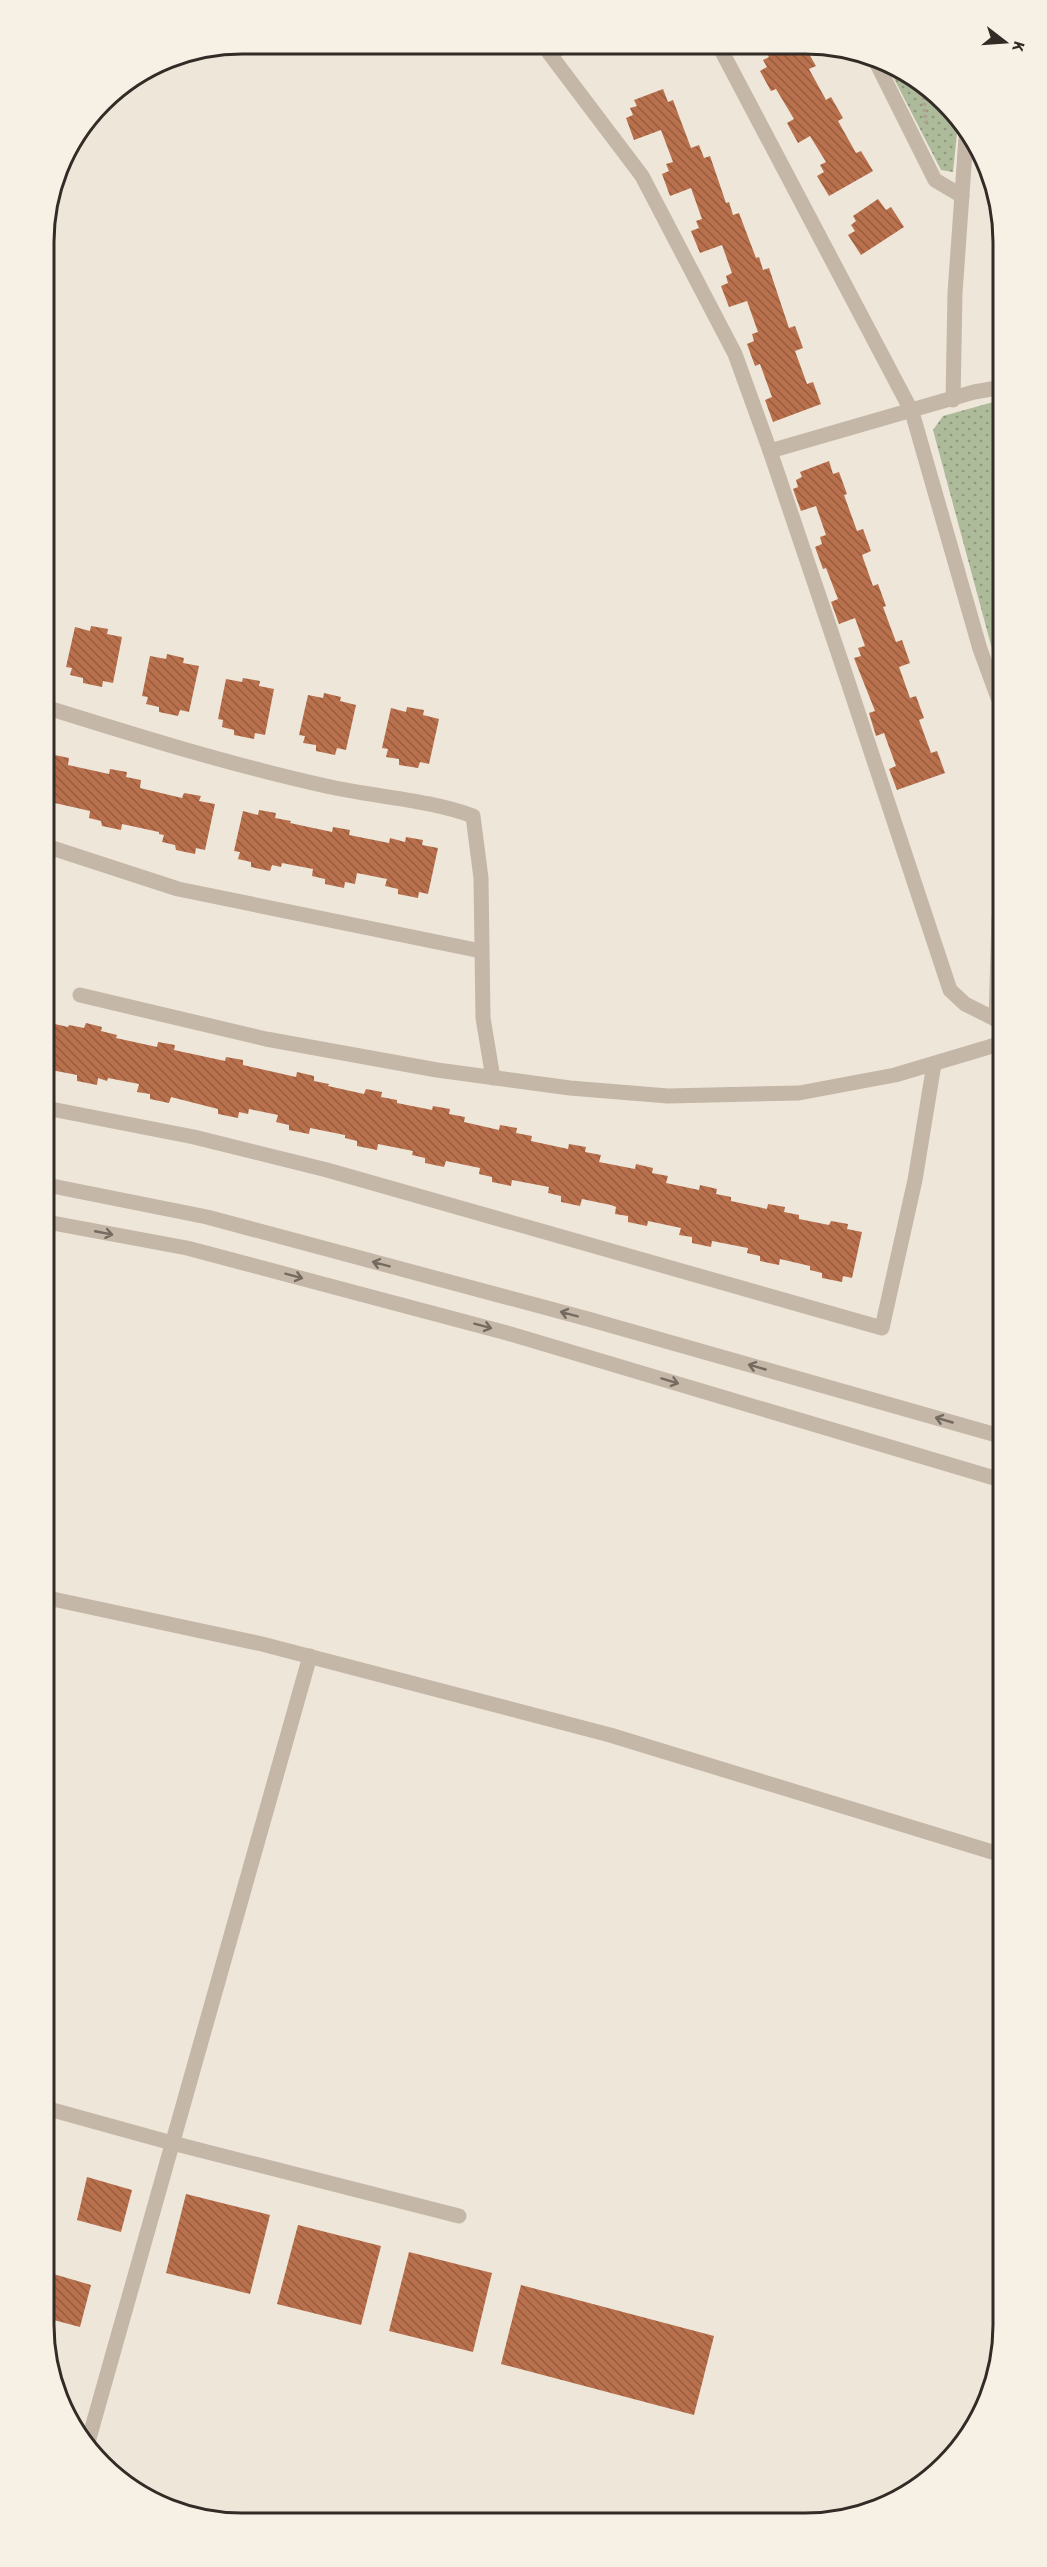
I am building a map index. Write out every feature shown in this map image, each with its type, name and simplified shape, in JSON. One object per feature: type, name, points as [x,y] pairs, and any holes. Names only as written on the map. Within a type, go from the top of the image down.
[{"type":"street","points":[[550,54],[642,176],[735,354],[770,451],[950,990],[965,1004],[993,1018]]},
{"type":"street","points":[[723,54],[912,412],[980,649],[993,684]]},
{"type":"street","points":[[880,70],[936,180],[962,196]]},
{"type":"street","points":[[953,400],[955,293],[966,144]]},
{"type":"street","points":[[770,451],[993,389]]},
{"type":"street","points":[[54,710],[200,756],[328,787],[449,807],[473,816],[481,878],[483,1018],[493,1078]]},
{"type":"street","points":[[54,849],[178,889],[481,951]]},
{"type":"street","points":[[80,995],[266,1039],[437,1070],[570,1088],[668,1096],[799,1093],[895,1075],[993,1046]]},
{"type":"street","points":[[54,1110],[194,1137],[327,1170],[882,1328],[915,1180],[934,1064]]},
{"type":"street","points":[[54,1186],[218,1220],[588,1319],[993,1434]]},
{"type":"street","points":[[54,1223],[187,1248],[507,1333],[993,1478]]},
{"type":"street","points":[[54,1599],[310,1656],[610,1735],[993,1852]]},
{"type":"street","points":[[90,2435],[310,1656]]},
{"type":"street","points":[[54,2110],[459,2216]]},
{"type":"green space","points":[[893,76],[920,93],[938,109],[957,132],[953,172],[941,170]]},
{"type":"green space","points":[[993,402],[993,652],[933,430],[943,416]]},
{"type":"building","points":[[767,54],[809,54],[816,66],[809,69],[826,100],[831,97],[843,118],[838,121],[856,153],[861,151],[873,171],[829,196],[817,176],[824,172],[820,165],[826,162],[810,136],[798,143],[787,123],[794,119],[776,89],[771,91],[760,71],[767,67],[763,60],[769,57]]},
{"type":"building","points":[[663,89],[668,102],[673,100],[691,148],[699,145],[704,158],[710,156],[726,203],[729,202],[733,215],[739,213],[763,270],[769,268],[789,328],[795,326],[803,348],[795,351],[807,384],[813,382],[821,404],[773,422],[765,400],[772,397],[760,364],[755,366],[747,344],[754,341],[752,334],[758,332],[747,301],[729,307],[721,286],[728,283],[726,276],[732,273],[722,245],[700,253],[691,231],[699,228],[696,221],[702,219],[691,188],[670,196],[662,174],[669,171],[666,164],[673,162],[661,130],[634,140],[626,118],[633,115],[630,108],[637,106],[634,100]]},
{"type":"building","points":[[878,199],[886,210],[891,207],[904,227],[861,255],[848,235],[855,231],[851,225],[856,221],[853,216]]},
{"type":"building","points":[[829,461],[833,474],[839,472],[847,494],[844,495],[857,531],[863,529],[871,551],[862,555],[873,586],[878,584],[886,606],[883,607],[896,642],[902,640],[910,663],[899,667],[910,698],[916,696],[924,718],[919,720],[931,753],[937,751],[945,773],[897,790],[889,769],[896,766],[884,733],[876,736],[869,713],[875,711],[854,658],[861,656],[858,648],[865,646],[855,618],[839,624],[831,602],[838,599],[815,547],[822,544],[820,537],[826,535],[816,506],[801,511],[793,489],[798,487],[796,480],[802,477],[800,472]]},
{"type":"building","points":[[91,626],[108,629],[107,634],[122,637],[113,683],[103,681],[102,687],[83,683],[83,678],[70,675],[72,668],[66,667],[75,627],[90,631]]},
{"type":"building","points":[[167,654],[184,658],[183,663],[199,666],[189,712],[180,710],[178,716],[159,712],[159,707],[146,704],[148,697],[142,696],[150,656],[166,659]]},
{"type":"building","points":[[243,678],[260,681],[259,686],[274,689],[265,735],[255,733],[254,739],[234,735],[234,730],[222,727],[223,720],[218,719],[226,679],[242,682]]},
{"type":"building","points":[[324,693],[341,697],[340,701],[356,705],[346,750],[337,748],[335,755],[316,751],[316,745],[303,743],[305,736],[299,735],[308,695],[323,698]]},
{"type":"building","points":[[407,707],[424,710],[423,715],[439,719],[429,764],[420,762],[418,768],[399,765],[399,759],[386,757],[388,749],[382,748],[391,708],[406,712]]},
{"type":"building","points":[[54,755],[69,758],[68,765],[109,774],[110,769],[127,772],[126,777],[141,780],[140,788],[182,798],[184,793],[201,796],[199,801],[215,804],[205,850],[196,848],[195,854],[176,850],[175,845],[162,842],[164,835],[159,832],[122,824],[121,830],[102,826],[101,821],[89,818],[90,811],[54,803]]},
{"type":"building","points":[[259,810],[276,813],[275,818],[291,821],[290,823],[332,832],[333,827],[350,830],[349,835],[389,843],[390,838],[405,842],[406,837],[423,840],[422,845],[438,848],[428,894],[419,892],[418,898],[398,894],[398,889],[385,886],[387,879],[357,873],[355,884],[345,882],[344,888],[325,884],[325,879],[312,876],[313,869],[282,863],[281,867],[272,865],[270,871],[251,867],[251,862],[238,859],[240,852],[234,851],[243,811],[258,815]]},
{"type":"building","points":[[86,1023],[102,1027],[101,1031],[117,1035],[116,1038],[157,1047],[158,1042],[175,1045],[174,1050],[225,1061],[226,1057],[243,1060],[243,1065],[296,1077],[297,1072],[314,1076],[314,1081],[329,1084],[328,1086],[364,1094],[366,1089],[382,1092],[381,1097],[397,1100],[397,1103],[432,1110],[433,1106],[450,1109],[449,1114],[465,1117],[464,1122],[499,1130],[500,1125],[517,1128],[516,1133],[532,1136],[531,1141],[568,1149],[569,1144],[586,1147],[585,1152],[601,1155],[599,1162],[635,1169],[636,1164],[653,1168],[652,1173],[668,1176],[666,1183],[699,1190],[700,1185],[717,1189],[716,1194],[731,1197],[731,1201],[767,1209],[768,1204],[785,1207],[784,1212],[799,1215],[799,1219],[829,1225],[831,1221],[848,1224],[847,1229],[862,1232],[852,1278],[843,1276],[842,1282],[822,1278],[822,1273],[810,1270],[810,1266],[780,1259],[779,1265],[760,1261],[760,1256],[747,1253],[748,1248],[712,1241],[711,1247],[692,1243],[692,1237],[679,1235],[681,1228],[648,1221],[647,1226],[628,1222],[628,1216],[615,1214],[616,1207],[611,1205],[582,1199],[580,1206],[561,1202],[561,1196],[548,1193],[549,1187],[512,1180],[511,1186],[492,1182],[492,1177],[479,1174],[480,1168],[446,1161],[444,1167],[425,1163],[425,1158],[412,1155],[413,1151],[378,1144],[377,1150],[357,1146],[357,1141],[345,1138],[345,1135],[310,1128],[309,1134],[289,1130],[289,1125],[276,1122],[278,1115],[249,1109],[248,1114],[239,1112],[238,1118],[218,1114],[218,1109],[171,1097],[169,1103],[150,1099],[150,1094],[137,1092],[139,1084],[98,1078],[97,1085],[77,1081],[77,1075],[54,1071],[54,1024],[84,1028]]},
{"type":"building","points":[[87,2177],[132,2190],[121,2232],[77,2220]]},
{"type":"building","points":[[186,2194],[270,2215],[250,2294],[166,2273]]},
{"type":"building","points":[[298,2225],[381,2246],[361,2325],[277,2304]]},
{"type":"building","points":[[409,2252],[492,2273],[473,2352],[389,2331]]},
{"type":"building","points":[[54,2274],[91,2285],[80,2327],[54,2320]]},
{"type":"building","points":[[521,2285],[714,2336],[694,2415],[501,2364]]}]
